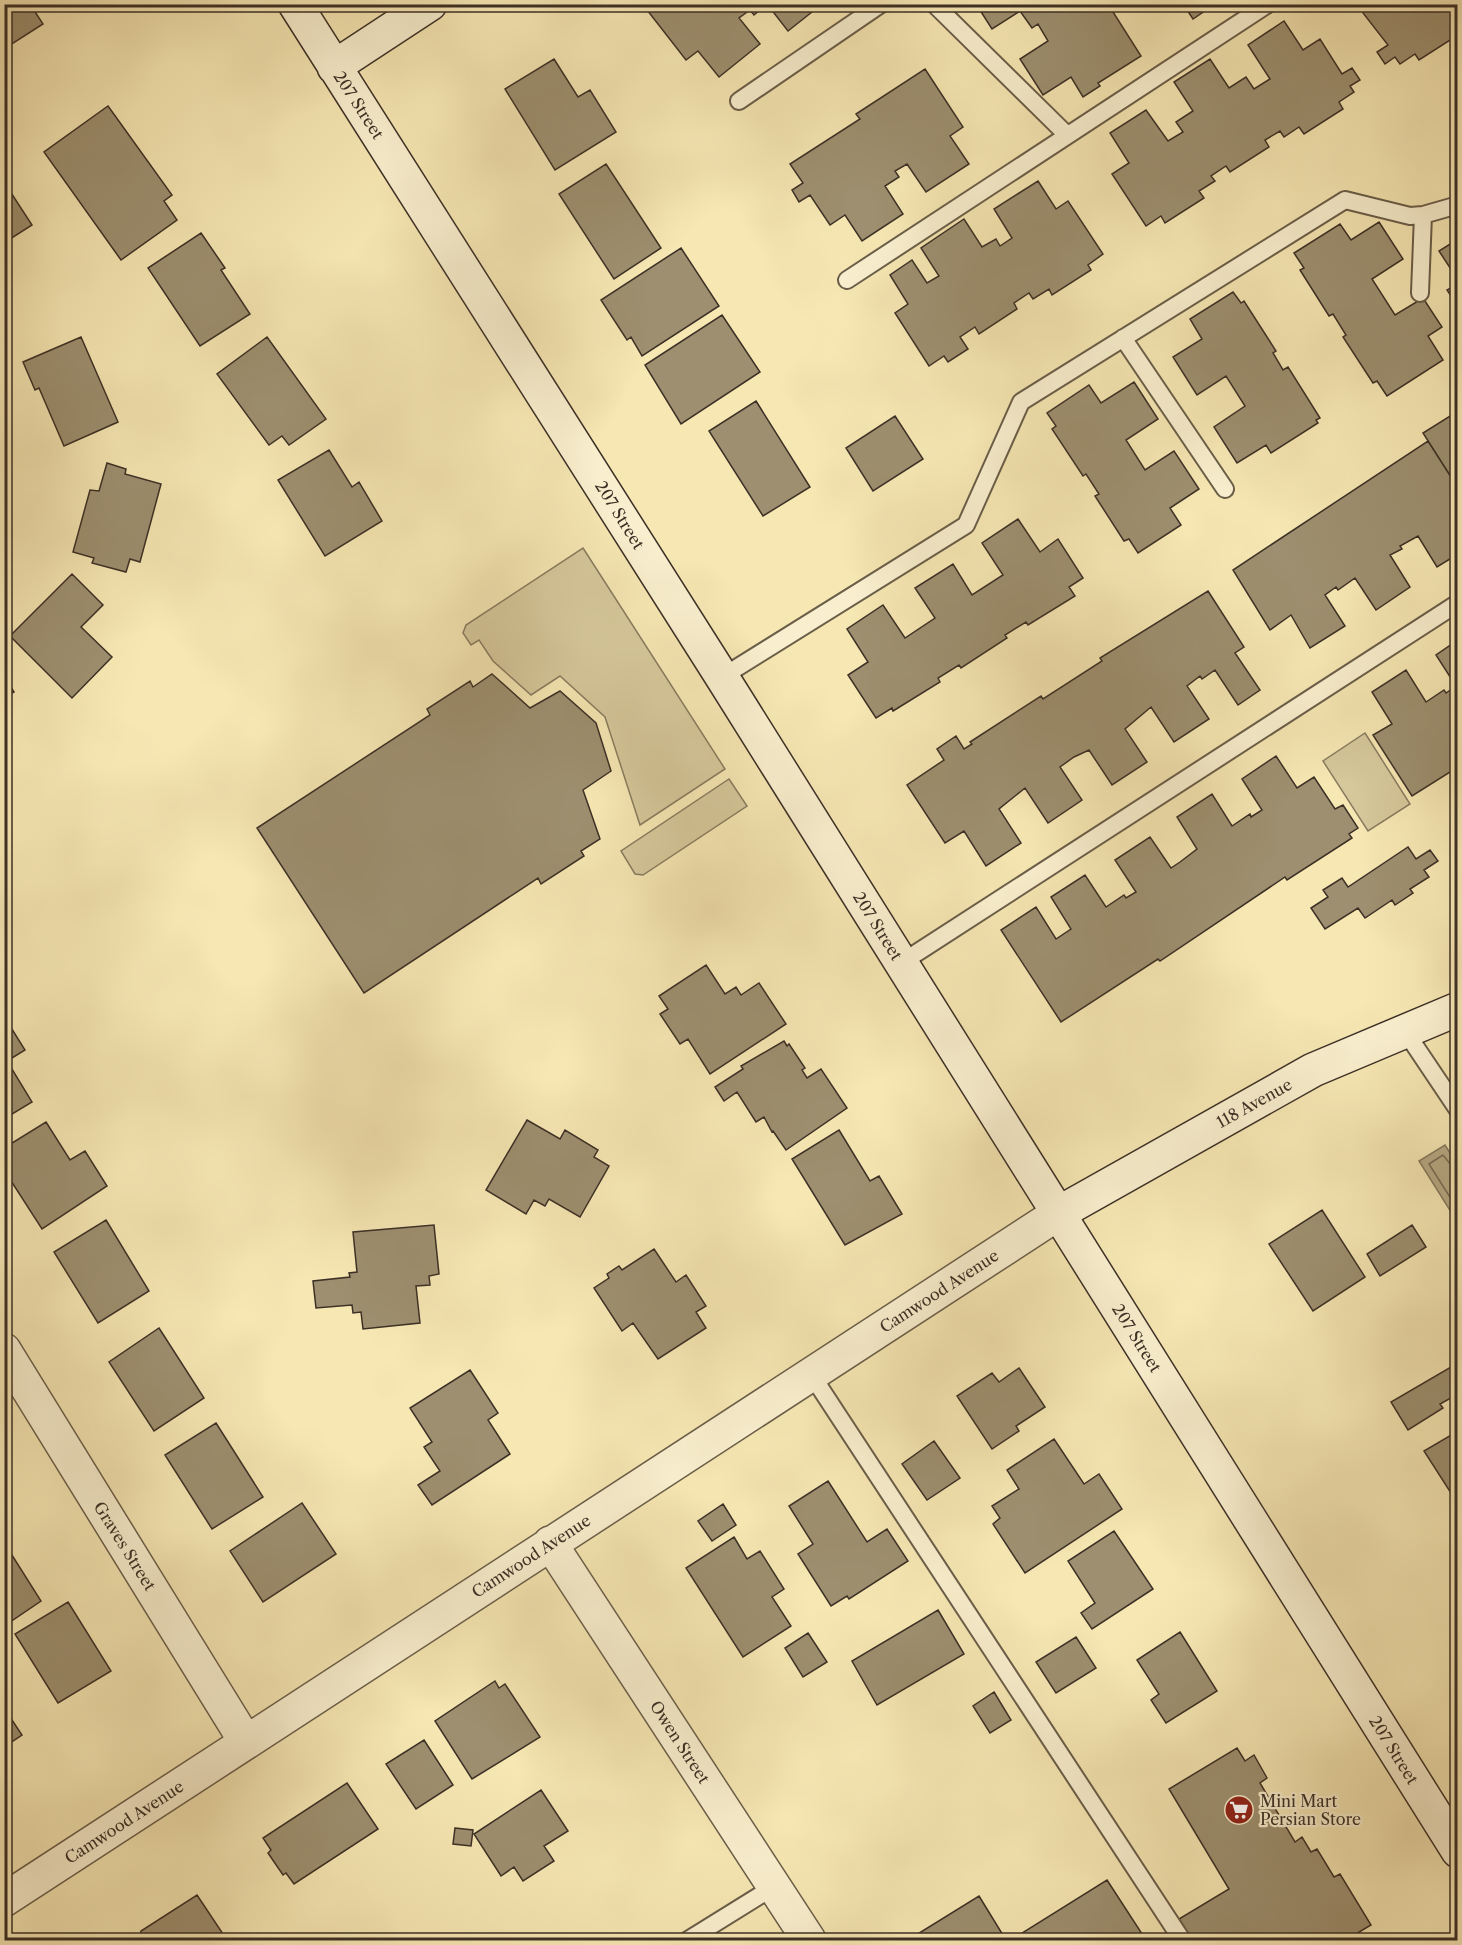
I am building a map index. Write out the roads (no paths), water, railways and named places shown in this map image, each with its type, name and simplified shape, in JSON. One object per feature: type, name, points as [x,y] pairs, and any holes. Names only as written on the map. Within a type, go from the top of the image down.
[{"type":"street","name":"207 Street","points":[[295,4],[722,677],[1458,1851]]},
{"type":"street","points":[[334,67],[430,4]]},
{"type":"street","name":"118 Avenue","points":[[1059,1213],[1313,1070],[1458,1010]]},
{"type":"street","name":"Camwood Avenue","points":[[4,1900],[1059,1213]]},
{"type":"street","name":"Graves Street","points":[[4,1350],[246,1742]]},
{"type":"street","name":"Owen Street","points":[[550,1543],[809,1941]]},
{"type":"lane","points":[[739,101],[881,4]]},
{"type":"lane","points":[[934,4],[1067,135]]},
{"type":"lane","points":[[847,280],[1268,4]]},
{"type":"lane","points":[[722,677],[966,525],[1021,402],[1345,200],[1410,216],[1423,215],[1458,205]]},
{"type":"lane","points":[[1420,293],[1423,215]]},
{"type":"lane","points":[[1123,338],[1225,489]]},
{"type":"lane","points":[[901,963],[1458,603]]},
{"type":"lane","points":[[1405,1031],[1458,1110]]},
{"type":"lane","points":[[811,1374],[1182,1941]]},
{"type":"lane","points":[[688,1941],[775,1886]]},
{"type":"water","points":[[1445,1145],[1457,1164],[1457,1208],[1451,1212],[1419,1161]]},
{"type":"place","name":"Mini Mart Persian Store","points":[[1239,1810]]}]
